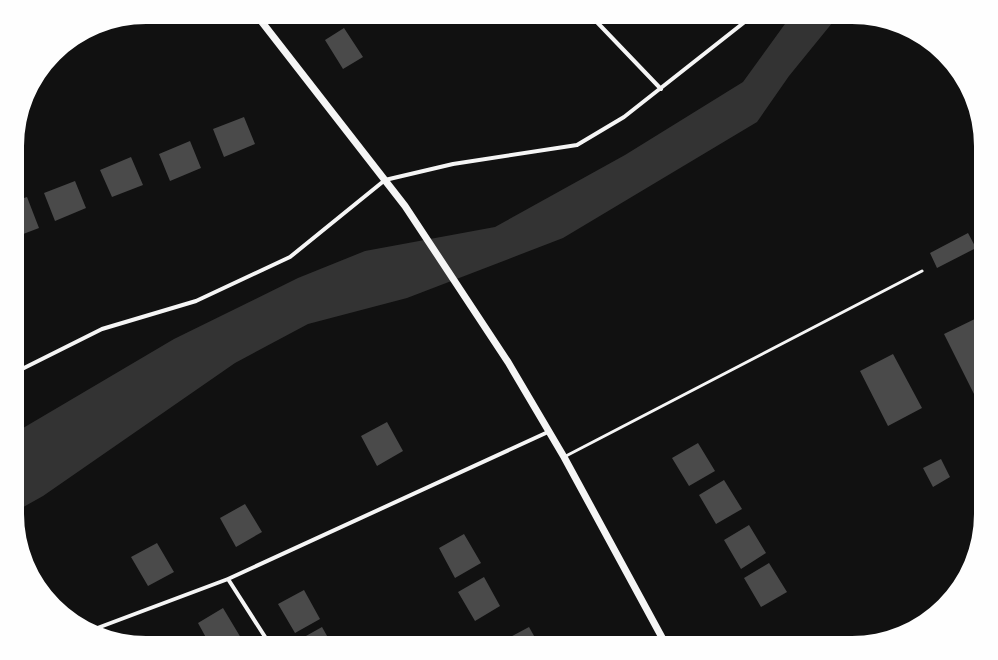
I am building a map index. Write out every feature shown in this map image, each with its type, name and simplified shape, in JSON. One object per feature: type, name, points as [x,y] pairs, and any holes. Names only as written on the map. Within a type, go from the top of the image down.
[{"type":"street","points":[[263,24],[405,206],[508,362],[564,457],[661,636]]},
{"type":"street","points":[[599,24],[660,89]]},
{"type":"street","points":[[24,368],[102,329],[196,301],[290,257],[385,180],[453,164],[577,145],[624,117],[742,24]]},
{"type":"street","points":[[100,627],[228,579],[548,432]]},
{"type":"street","points":[[228,579],[265,636]]},
{"type":"lane","points":[[564,457],[922,271]]},
{"type":"shaded area","points":[[785,24],[831,24],[789,76],[757,122],[563,238],[407,298],[308,324],[235,363],[43,496],[24,507],[24,427],[174,339],[298,278],[365,251],[495,227],[625,155],[743,82]]},
{"type":"building","points":[[344,28],[363,57],[343,69],[325,40]]},
{"type":"building","points":[[244,117],[255,144],[224,157],[213,129]]},
{"type":"building","points":[[190,141],[201,168],[170,181],[159,154]]},
{"type":"building","points":[[131,157],[143,185],[112,197],[100,170]]},
{"type":"building","points":[[75,181],[86,208],[55,221],[44,193]]},
{"type":"building","points":[[27,197],[39,228],[24,234],[24,198]]},
{"type":"building","points":[[968,233],[974,244],[974,249],[937,268],[930,253]]},
{"type":"building","points":[[974,319],[974,394],[944,334]]},
{"type":"building","points":[[893,354],[922,408],[888,426],[860,371]]},
{"type":"building","points":[[387,422],[403,451],[377,466],[361,436]]},
{"type":"building","points":[[698,443],[715,471],[689,486],[672,458]]},
{"type":"building","points":[[941,459],[950,477],[933,487],[923,468]]},
{"type":"building","points":[[724,480],[742,509],[716,524],[699,495]]},
{"type":"building","points":[[245,504],[262,532],[236,547],[220,518]]},
{"type":"building","points":[[749,525],[766,553],[741,569],[724,540]]},
{"type":"building","points":[[464,534],[481,563],[455,578],[439,548]]},
{"type":"building","points":[[157,543],[174,572],[148,586],[131,557]]},
{"type":"building","points":[[769,563],[787,592],[761,607],[744,578]]},
{"type":"building","points":[[484,577],[500,606],[475,621],[458,592]]},
{"type":"building","points":[[304,590],[320,619],[295,633],[278,604]]},
{"type":"building","points":[[223,608],[240,636],[205,636],[198,623]]},
{"type":"building","points":[[322,627],[327,636],[306,636]]},
{"type":"building","points":[[529,627],[534,636],[512,636]]}]
